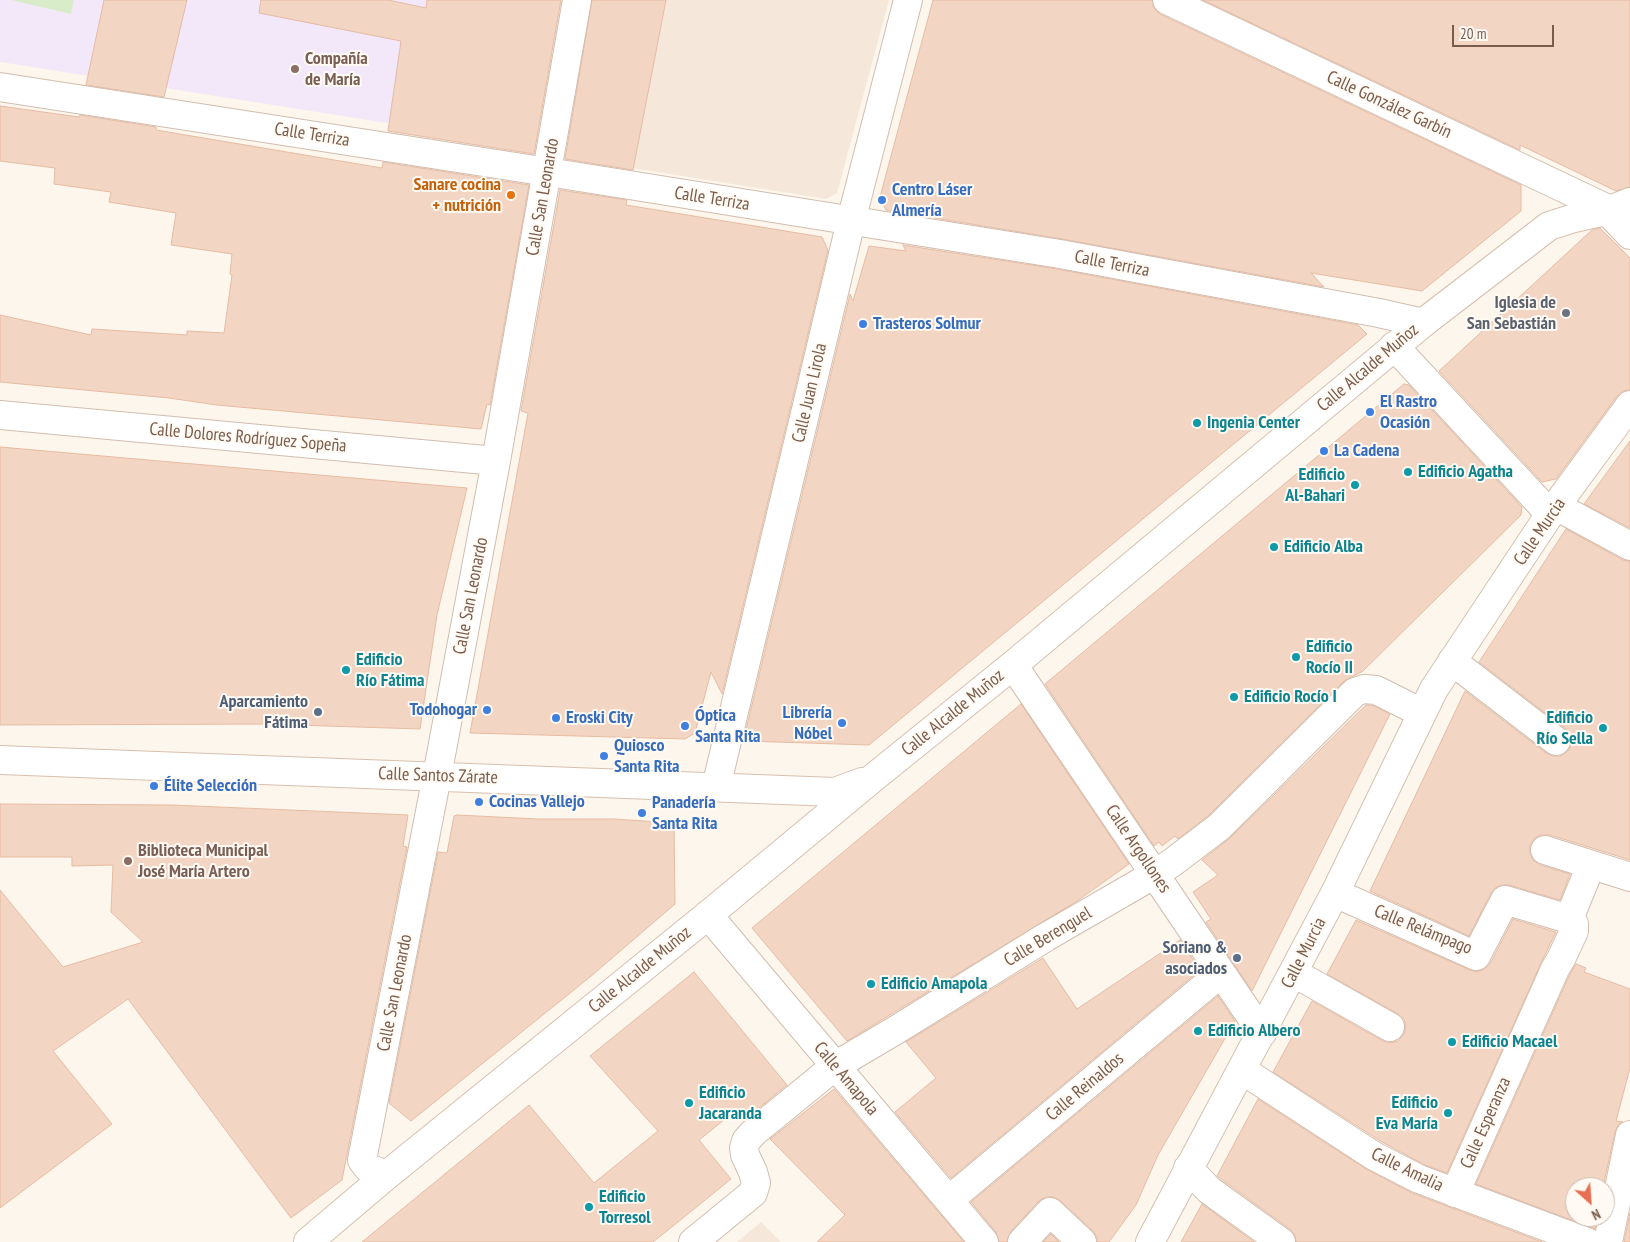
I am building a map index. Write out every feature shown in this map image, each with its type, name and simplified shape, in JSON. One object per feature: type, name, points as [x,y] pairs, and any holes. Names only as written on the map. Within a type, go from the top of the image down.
[{"type":"street","name":"Calle San Leonardo","points":[[387,1174],[368,1168],[362,1160],[496,461],[577,0]]},
{"type":"street","name":"Calle Juan Lirola","points":[[716,787],[851,221],[908,0]]},
{"type":"street","name":"Calle González Garbín","points":[[1168,0],[1620,206]]},
{"type":"street","name":"Calle Terriza","points":[[0,87],[1060,254],[1423,323]]},
{"type":"street","points":[[1620,206],[1613,217],[1630,234]]},
{"type":"street","name":"Calle Alcalde Muñoz","points":[[308,1242],[387,1174],[708,915],[872,778],[1013,665],[1423,323],[1549,226],[1620,206]]},
{"type":"street","points":[[1394,346],[1553,510],[1630,546]]},
{"type":"street","name":"Calle Murcia","points":[[1150,1242],[1336,893],[1434,689],[1553,510],[1630,405]]},
{"type":"street","name":"Calle Dolores Rodríguez Sopeña","points":[[0,415],[496,461]]},
{"type":"street","points":[[1452,661],[1556,741]]},
{"type":"street","name":"Calle Argollones","points":[[1013,665],[1262,1033]]},
{"type":"street","name":"Calle Berenguel","points":[[693,1242],[753,1194],[756,1183],[745,1155],[746,1141],[753,1133],[835,1066],[1046,937],[1155,874],[1219,827],[1355,692],[1364,689],[1376,690],[1422,713]]},
{"type":"street","name":"Calle Santos Zárate","points":[[0,760],[835,792],[872,778]]},
{"type":"street","points":[[809,791],[820,797],[827,806],[822,820]]},
{"type":"street","points":[[1545,850],[1630,877]]},
{"type":"street","points":[[1569,919],[1591,865]]},
{"type":"street","name":"Calle Relámpago","points":[[1336,893],[1476,956],[1505,900],[1569,919]]},
{"type":"street","name":"Calle Amapola","points":[[708,915],[984,1242]]},
{"type":"street","name":"Calle Esperanza","points":[[1455,1193],[1555,969],[1574,931],[1574,924],[1569,919]]},
{"type":"street","name":"Calle Reinaldos","points":[[949,1200],[1221,973]]},
{"type":"street","points":[[1294,973],[1390,1027]]},
{"type":"street","name":"Calle Amalia","points":[[1242,1070],[1374,1156],[1419,1179],[1587,1242]]},
{"type":"street","points":[[1608,1242],[1630,1135]]},
{"type":"street","points":[[1188,1168],[1209,1190],[1281,1242]]},
{"type":"street","points":[[1022,1242],[1050,1212],[1082,1242]]},
{"type":"shaded area","name":"Compañía de María","points":[[0,0],[558,0],[533,146],[0,62]]},
{"type":"shaded area","points":[[605,0],[889,0],[837,193],[826,199],[576,159]]},
{"type":"shaded area","points":[[761,1222],[781,1242],[737,1242]]},
{"type":"green space","points":[[11,0],[74,0],[71,14]]},
{"type":"building","points":[[104,0],[187,0],[164,97],[86,85]]},
{"type":"building","points":[[261,0],[388,0],[426,8],[427,0],[561,0],[534,154],[388,131],[401,41],[259,13]]},
{"type":"building","points":[[592,0],[666,0],[633,170],[565,159]]},
{"type":"building","points":[[933,0],[1152,0],[1154,8],[1160,14],[1521,185],[1521,211],[1422,291],[1311,273],[1324,287],[1062,239],[886,210],[880,197]]},
{"type":"building","points":[[1203,0],[1630,0],[1630,187],[1616,191],[1520,145],[1520,150]]},
{"type":"building","points":[[0,106],[79,117],[80,115],[156,127],[156,130],[382,168],[383,162],[529,185],[490,405],[487,404],[481,429],[217,405],[169,398],[0,382],[0,315],[91,335],[92,329],[187,335],[187,331],[224,333],[232,275],[230,274],[232,254],[171,245],[176,213],[109,202],[111,192],[54,184],[55,168],[0,161]]},
{"type":"building","points":[[560,190],[627,200],[626,205],[822,237],[828,250],[722,694],[711,672],[695,733],[685,739],[470,733],[528,413],[521,411]]},
{"type":"building","name":"Iglesia de San Sebastián","points":[[1600,228],[1630,258],[1630,390],[1623,391],[1617,396],[1556,479],[1542,482],[1439,371],[1592,230]]},
{"type":"building","points":[[903,245],[1057,269],[1358,325],[1367,334],[869,745],[745,741],[744,738],[850,294],[853,301],[869,246],[906,251]]},
{"type":"building","points":[[1404,384],[1409,385],[1522,507],[1521,515],[1363,671],[1344,681],[1209,815],[1178,839],[1175,836],[1162,846],[1159,842],[1154,846],[1045,684]]},
{"type":"building","points":[[1630,441],[1630,528],[1584,504]]},
{"type":"building","points":[[0,447],[467,488],[437,615],[420,729],[264,724],[0,725]]},
{"type":"building","points":[[1566,529],[1630,562],[1630,860],[1550,835],[1541,835],[1535,838],[1530,845],[1530,853],[1533,860],[1540,865],[1570,874],[1560,900],[1509,885],[1502,885],[1495,888],[1491,893],[1469,936],[1370,891],[1465,691],[1546,753],[1553,756],[1561,756],[1569,750],[1571,736],[1566,729],[1479,662]]},
{"type":"building","points":[[1021,704],[1129,864],[1077,901],[847,1041],[752,928]]},
{"type":"building","points":[[1366,705],[1372,705],[1390,714],[1252,991],[1206,922],[1211,919],[1193,892],[1218,875],[1202,860],[1230,838]]},
{"type":"building","points":[[0,804],[172,805],[408,815],[403,846],[407,847],[342,1180],[291,1218],[128,999],[53,1051],[112,1124],[0,1208],[0,890],[63,967],[143,942],[111,912],[113,865],[72,866],[72,857],[0,857]]},
{"type":"building","points":[[454,816],[538,819],[614,819],[674,823],[675,904],[590,977],[411,1121],[389,1103],[438,852],[447,853]]},
{"type":"building","points":[[1513,919],[1556,932],[1447,1173],[1425,1165],[1382,1142],[1273,1072],[1312,1001],[1383,1041],[1390,1043],[1398,1041],[1404,1034],[1406,1027],[1404,1019],[1398,1014],[1327,974],[1356,920],[1477,972],[1490,964]]},
{"type":"building","points":[[1180,940],[1200,970],[951,1178],[895,1112],[936,1078],[906,1042],[1043,958],[1077,1009]]},
{"type":"building","points":[[1576,964],[1586,968],[1584,972],[1630,989],[1630,1068],[1616,1121],[1623,1122],[1618,1125],[1615,1132],[1605,1177],[1565,1177],[1565,1218],[1476,1184]]},
{"type":"building","points":[[694,972],[787,1085],[748,1117],[739,1108],[699,1140],[731,1179],[653,1242],[362,1242],[529,1105],[594,1183],[658,1131],[590,1056]]},
{"type":"building","points":[[1218,996],[1235,1021],[1158,1155],[1136,1205],[1109,1242],[1097,1242],[1097,1237],[1093,1231],[1061,1201],[1053,1197],[1045,1197],[1011,1231],[1007,1242],[999,1242],[996,1232],[971,1202]]},
{"type":"building","points":[[834,1089],[964,1242],[817,1242],[845,1215],[770,1139]]},
{"type":"building","points":[[1258,1099],[1366,1169],[1412,1193],[1542,1242],[1296,1242],[1295,1235],[1290,1229],[1217,1176]]},
{"type":"building","points":[[1202,1204],[1254,1242],[1181,1242]]},
{"type":"building","points":[[1630,1213],[1630,1242],[1624,1242]]},
{"type":"building","points":[[1051,1234],[1059,1242],[1043,1242]]},
{"type":"place","name":"Compañía de María","points":[[295,69]]},
{"type":"place","name":"Sanare cocina + nutrición","points":[[511,195]]},
{"type":"place","name":"Centro Láser Almería","points":[[882,200]]},
{"type":"place","name":"Iglesia de San Sebastián","points":[[1566,313]]},
{"type":"place","name":"Trasteros Solmur","points":[[863,324]]},
{"type":"place","name":"El Rastro Ocasión","points":[[1370,412]]},
{"type":"place","name":"Ingenia Center","points":[[1197,423]]},
{"type":"place","name":"La Cadena","points":[[1324,451]]},
{"type":"place","name":"Edificio Agatha","points":[[1408,472]]},
{"type":"place","name":"Edificio Al-Bahari","points":[[1355,485]]},
{"type":"place","name":"Edificio Alba","points":[[1274,547]]},
{"type":"place","name":"Edificio Rocío II","points":[[1296,657]]},
{"type":"place","name":"Edificio Río Fátima","points":[[346,670]]},
{"type":"place","name":"Edificio Rocío I","points":[[1234,697]]},
{"type":"place","name":"Todohogar","points":[[487,710]]},
{"type":"place","name":"Aparcamiento Fátima","points":[[318,712]]},
{"type":"place","name":"Eroski City","points":[[556,718]]},
{"type":"place","name":"Librería Nóbel","points":[[842,723]]},
{"type":"place","name":"Óptica Santa Rita","points":[[685,726]]},
{"type":"place","name":"Edificio Río Sella","points":[[1603,728]]},
{"type":"place","name":"Quiosco Santa Rita","points":[[604,756]]},
{"type":"place","name":"Élite Selección","points":[[154,786]]},
{"type":"place","name":"Cocinas Vallejo","points":[[479,802]]},
{"type":"place","name":"Panadería Santa Rita","points":[[642,813]]},
{"type":"place","name":"Biblioteca Municipal José María Artero","points":[[128,861]]},
{"type":"place","name":"Soriano & asociados","points":[[1237,958]]},
{"type":"place","name":"Edificio Amapola","points":[[871,984]]},
{"type":"place","name":"Edificio Albero","points":[[1198,1031]]},
{"type":"place","name":"Edificio Macael","points":[[1452,1042]]},
{"type":"place","name":"Edificio Jacaranda","points":[[689,1103]]},
{"type":"place","name":"Edificio Eva María","points":[[1448,1113]]},
{"type":"place","name":"Edificio Torresol","points":[[589,1207]]}]
